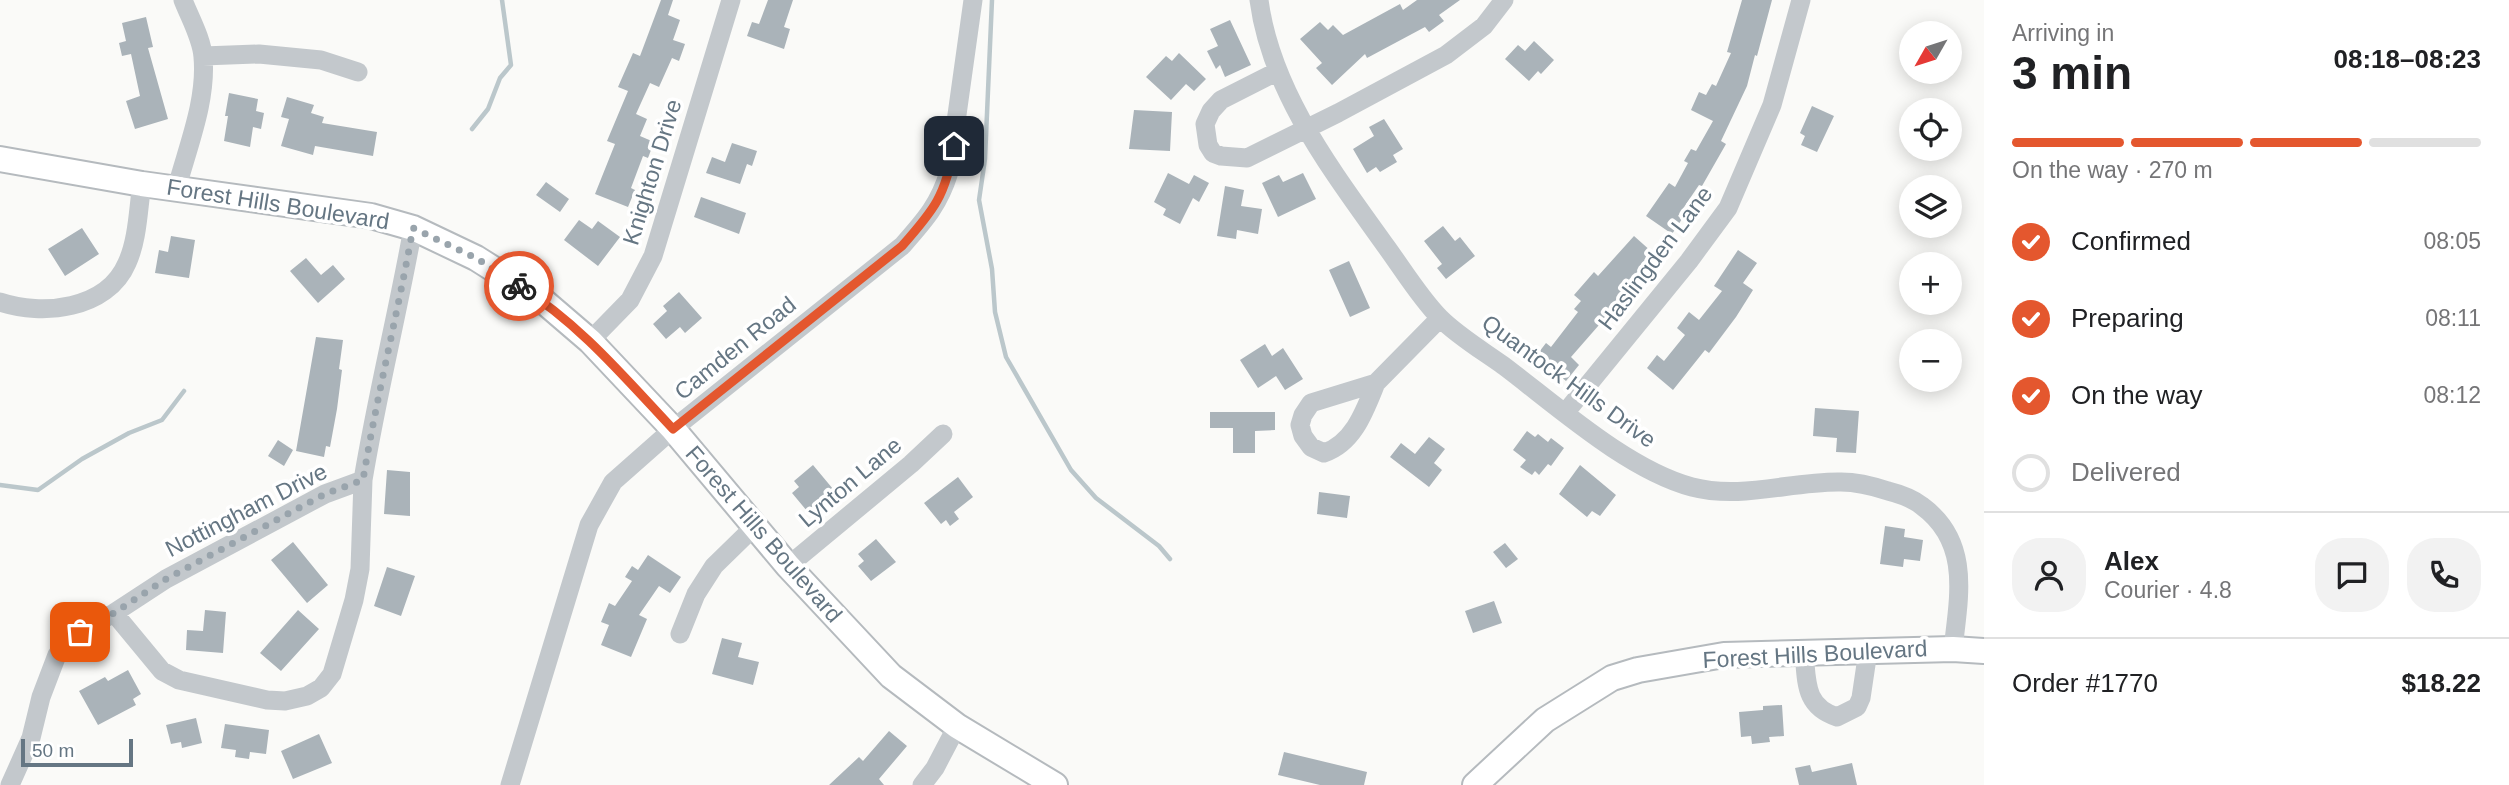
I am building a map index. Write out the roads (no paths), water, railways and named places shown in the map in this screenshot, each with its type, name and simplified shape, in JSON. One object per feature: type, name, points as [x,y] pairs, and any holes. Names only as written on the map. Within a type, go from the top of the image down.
[{"type":"main road","name":"Forest Hills Boulevard","points":[[0,159],[142,184],[360,214],[413,228],[476,258],[541,299],[590,341],[673,429],[788,566],[891,676],[957,726],[1055,785]]},
{"type":"main road","name":"Forest Hills Boulevard","points":[[1475,785],[1545,720],[1612,678],[1673,663],[1724,655],[1984,650]]},
{"type":"street","points":[[177,187],[197,114],[203,56],[183,0]]},
{"type":"street","name":"Knighton Drive","points":[[590,341],[630,300],[653,256],[731,0]]},
{"type":"street","name":"Camden Road","points":[[510,785],[589,525],[613,482],[673,429],[902,246],[931,213],[942,195],[949,172],[973,0]]},
{"type":"street","name":"Quantock Hills Drive","points":[[1259,0],[1278,71],[1307,128],[1348,192],[1440,318],[1565,413],[1657,473],[1693,487],[1725,491],[1759,491],[1818,482],[1871,485],[1903,495],[1922,506],[1951,537],[1956,557],[1959,580],[1953,649]]},
{"type":"street","points":[[1278,71],[1221,100],[1211,111],[1205,124],[1208,145],[1213,153],[1247,158],[1446,55],[1484,26],[1504,0]]},
{"type":"street","name":"Haslingden Lane","points":[[1565,413],[1689,261],[1728,208],[1772,106],[1801,0]]},
{"type":"street","points":[[203,56],[259,54],[321,60],[358,72]]},
{"type":"street","points":[[0,302],[58,309],[74,306],[104,291],[117,280],[130,257],[142,184]]},
{"type":"street","name":"Nottingham Drive","points":[[10,785],[32,737],[41,697],[57,655],[80,632],[166,579],[325,494],[363,480],[413,228]]},
{"type":"street","points":[[1376,383],[1440,318]]},
{"type":"street","name":"Lynton Lane","points":[[788,566],[943,434]]},
{"type":"street","points":[[114,613],[162,671],[179,680],[267,700],[285,701],[307,696],[321,688],[332,674],[354,600],[360,569],[363,480]]},
{"type":"street","points":[[680,634],[696,594],[714,566],[754,526]]},
{"type":"street","points":[[1804,652],[1808,690],[1814,703],[1823,712],[1837,717],[1857,707],[1861,698],[1868,651]]},
{"type":"street","points":[[922,785],[935,768],[957,726]]},
{"type":"waterway","points":[[472,129],[488,109],[500,78],[511,65],[502,0]]},
{"type":"waterway","points":[[992,0],[985,159],[979,200],[992,269],[995,312],[1006,357],[1071,470],[1096,498],[1159,546],[1170,559]]},
{"type":"waterway","points":[[0,485],[38,490],[82,459],[129,433],[162,420],[184,391]]}]
